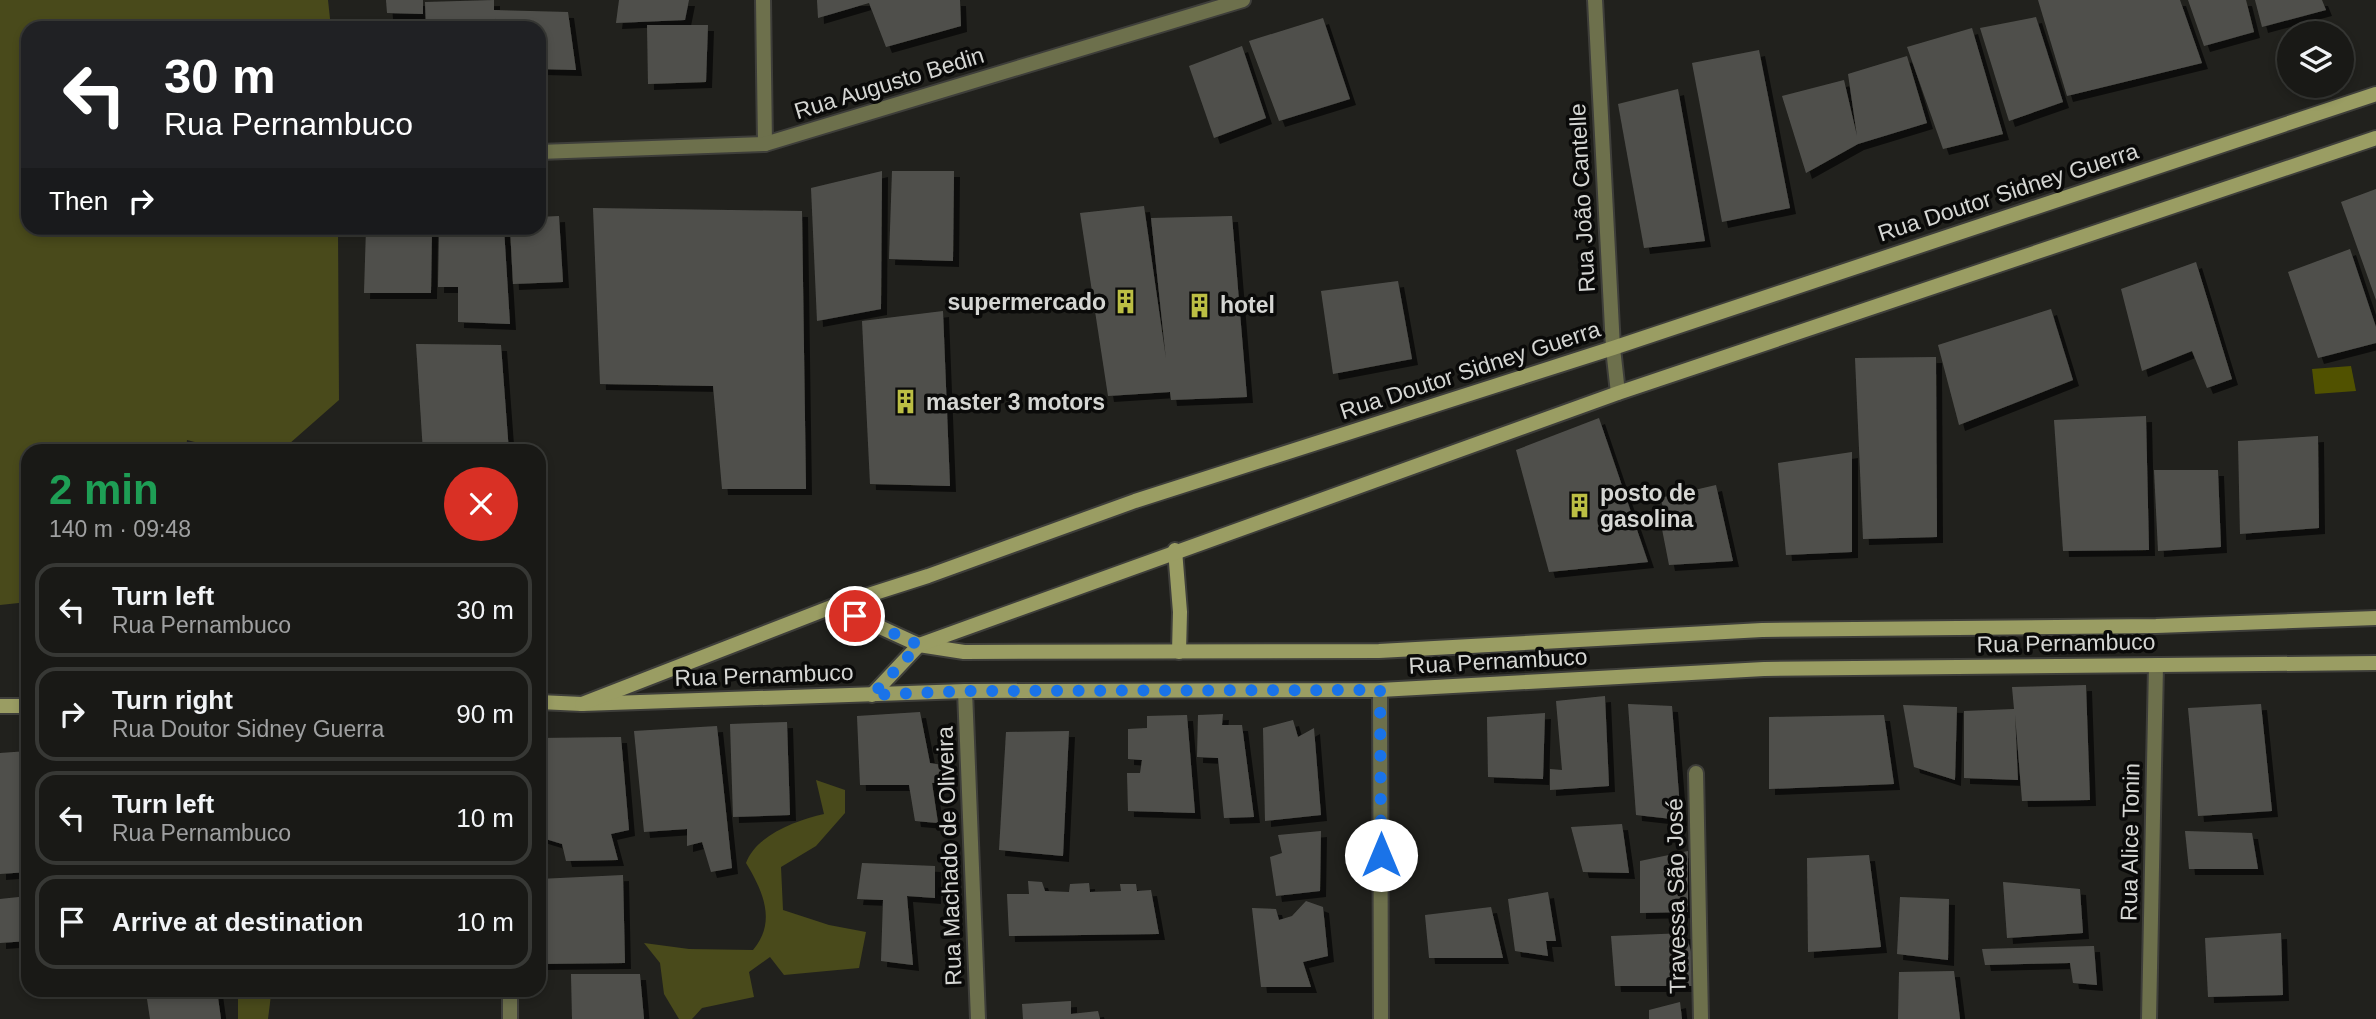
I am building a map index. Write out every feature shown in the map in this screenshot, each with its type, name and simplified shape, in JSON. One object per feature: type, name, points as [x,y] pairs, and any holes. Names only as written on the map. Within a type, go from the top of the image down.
[{"type":"main road","name":"Rua Doutor Sidney Guerra","points":[[582,704],[834,606],[928,576],[1135,501],[1613,348],[2376,94]]},
{"type":"main road","points":[[872,695],[919,645],[1618,393],[2376,138]]},
{"type":"main road","points":[[1175,551],[1180,612],[1179,652]]},
{"type":"main road","name":"Rua Pernambuco","points":[[834,606],[919,645],[964,652],[1379,650],[1762,630],[2155,626],[2376,618]]},
{"type":"main road","name":"Rua Pernambuco","points":[[546,702],[582,704],[965,691],[1380,690],[1764,669],[2376,663]]},
{"type":"main road","points":[[0,706],[21,705]]},
{"type":"street","points":[[764,0],[765,144]]},
{"type":"street","name":"Rua Augusto Bedin","points":[[546,152],[765,144],[1243,0]]},
{"type":"street","name":"Rua João Cantelle","points":[[1595,0],[1613,348],[1618,393]]},
{"type":"street","name":"Rua Alice Tonin","points":[[2150,1019],[2156,665]]},
{"type":"street","points":[[1380,690],[1381,1019]]},
{"type":"street","name":"Rua Machado de Oliveira","points":[[965,691],[978,1019]]},
{"type":"street","name":"Travessa São José","points":[[1696,773],[1701,1019]]},
{"type":"street","points":[[510,997],[510,1019]]},
{"type":"shaded area","points":[[0,0],[328,0],[330,21],[21,21],[21,235],[338,235],[339,400],[289,444],[203,444],[187,440],[187,444],[21,444],[21,603],[0,605]]},
{"type":"shaded area","points":[[2351,366],[2356,391],[2315,394],[2312,369]]},
{"type":"shaded area","points":[[816,780],[845,790],[845,813],[816,846],[781,867],[783,910],[829,925],[866,932],[859,968],[784,975],[770,957],[749,972],[754,997],[702,1008],[692,1019],[679,1019],[664,994],[660,963],[644,943],[689,949],[753,950],[760,939],[766,918],[758,884],[746,863],[759,844],[779,830],[824,814]]},
{"type":"shaded area","points":[[238,997],[271,997],[268,1019],[238,1019]]},
{"type":"building","points":[[386,0],[423,0],[423,14],[387,13]]},
{"type":"building","points":[[494,0],[494,10],[568,12],[576,70],[546,69],[546,21],[495,21],[495,18],[495,21],[426,21],[425,2]]},
{"type":"building","points":[[619,0],[689,0],[685,20],[616,23]]},
{"type":"building","points":[[817,0],[960,0],[961,26],[886,47],[869,3],[818,18]]},
{"type":"building","points":[[2038,0],[2180,0],[2202,63],[2067,96]]},
{"type":"building","points":[[2188,0],[2246,0],[2254,32],[2204,46]]},
{"type":"building","points":[[2255,0],[2322,0],[2326,10],[2277,21],[2262,27]]},
{"type":"building","points":[[2036,17],[2063,102],[2009,121],[1980,28]]},
{"type":"building","points":[[1323,18],[1350,99],[1279,121],[1249,41]]},
{"type":"building","points":[[647,25],[708,25],[706,82],[648,84]]},
{"type":"building","points":[[1972,28],[2003,134],[1943,149],[1907,47]]},
{"type":"building","points":[[1242,46],[1266,118],[1214,138],[1189,66]]},
{"type":"building","points":[[1759,50],[1790,208],[1722,222],[1692,63]]},
{"type":"building","points":[[1907,56],[1927,123],[1858,144],[1806,173],[1782,96],[1844,80],[1857,136],[1848,74]]},
{"type":"building","points":[[1678,89],[1705,241],[1644,248],[1618,104]]},
{"type":"building","points":[[882,171],[881,309],[817,321],[811,188]]},
{"type":"building","points":[[892,171],[954,171],[953,261],[889,259]]},
{"type":"building","points":[[2376,189],[2376,300],[2341,202]]},
{"type":"building","points":[[1144,206],[1166,359],[1151,218],[1232,216],[1247,397],[1171,400],[1170,392],[1108,396],[1080,213]]},
{"type":"building","points":[[593,208],[802,211],[806,489],[722,489],[713,386],[600,384]]},
{"type":"building","points":[[559,216],[563,282],[513,284],[510,235],[546,235],[546,217]]},
{"type":"building","points":[[366,235],[432,235],[431,293],[364,293]]},
{"type":"building","points":[[439,235],[504,235],[510,324],[458,322],[458,287],[438,287]]},
{"type":"building","points":[[2350,249],[2376,327],[2376,343],[2318,358],[2288,272]]},
{"type":"building","points":[[2196,262],[2232,379],[2207,388],[2192,351],[2142,371],[2121,289]]},
{"type":"building","points":[[1398,281],[1412,359],[1333,374],[1321,291]]},
{"type":"building","points":[[2051,309],[2073,380],[1959,425],[1938,345]]},
{"type":"building","name":"master 3 motors","points":[[943,311],[950,486],[870,484],[862,321]]},
{"type":"building","points":[[416,344],[501,345],[508,444],[422,444]]},
{"type":"building","points":[[1936,357],[1937,537],[1863,539],[1855,358]]},
{"type":"building","points":[[2146,416],[2149,550],[2063,551],[2054,420]]},
{"type":"building","name":"posto de gasolina","points":[[1599,418],[1648,562],[1549,572],[1516,450]]},
{"type":"building","points":[[2318,436],[2319,528],[2240,534],[2238,441]]},
{"type":"building","points":[[1852,452],[1852,552],[1786,555],[1778,463]]},
{"type":"building","points":[[2154,470],[2218,470],[2221,547],[2158,551]]},
{"type":"building","points":[[1716,485],[1733,561],[1669,565],[1662,529],[1669,525],[1660,498]]},
{"type":"building","points":[[2086,685],[2090,800],[2022,801],[2015,714],[2018,780],[1964,778],[1964,711],[2014,709],[2012,687]]},
{"type":"building","points":[[1605,696],[1609,786],[1550,790],[1550,769],[1562,770],[1556,701]]},
{"type":"building","points":[[1628,704],[1672,706],[1681,820],[1636,815]]},
{"type":"building","points":[[2261,704],[2272,811],[2198,816],[2188,708]]},
{"type":"building","points":[[1903,705],[1957,707],[1955,780],[1914,767]]},
{"type":"building","points":[[920,712],[930,763],[942,765],[946,783],[932,783],[938,823],[915,821],[909,785],[860,785],[857,716]]},
{"type":"building","points":[[1545,713],[1543,779],[1488,777],[1487,717]]},
{"type":"building","points":[[1223,714],[1222,725],[1242,725],[1254,817],[1224,818],[1218,758],[1197,757],[1198,715]]},
{"type":"building","points":[[1187,715],[1195,813],[1128,811],[1127,773],[1140,773],[1142,760],[1128,759],[1128,729],[1147,728],[1147,716]]},
{"type":"building","points":[[1884,715],[1894,784],[1769,789],[1769,717]]},
{"type":"building","points":[[1293,720],[1298,737],[1314,728],[1321,815],[1265,821],[1263,728]]},
{"type":"building","points":[[787,722],[790,815],[733,817],[730,724]]},
{"type":"building","points":[[717,726],[732,868],[711,872],[702,842],[687,846],[687,829],[644,832],[634,731]]},
{"type":"building","points":[[1069,731],[1063,856],[999,850],[1006,732]]},
{"type":"building","points":[[621,737],[629,830],[611,834],[618,860],[566,861],[562,844],[546,839],[546,738]]},
{"type":"building","points":[[21,752],[21,872],[0,874],[0,753]]},
{"type":"building","points":[[1622,824],[1629,873],[1583,872],[1571,827]]},
{"type":"building","points":[[1321,831],[1320,891],[1276,896],[1270,857],[1282,853],[1278,835]]},
{"type":"building","points":[[2185,831],[2252,833],[2258,869],[2189,869]]},
{"type":"building","points":[[1688,851],[1688,912],[1640,913],[1640,861]]},
{"type":"building","points":[[1869,855],[1881,947],[1808,952],[1807,858]]},
{"type":"building","points":[[862,863],[935,866],[935,898],[907,896],[913,965],[881,961],[883,900],[857,899]]},
{"type":"building","points":[[623,875],[625,963],[546,964],[546,879]]},
{"type":"building","points":[[1028,881],[1042,882],[1045,891],[1069,892],[1070,884],[1089,883],[1090,892],[1121,891],[1120,884],[1136,884],[1137,891],[1151,890],[1159,934],[1009,936],[1007,894],[1029,894]]},
{"type":"building","points":[[2003,882],[2080,889],[2083,933],[2007,938]]},
{"type":"building","points":[[1548,892],[1556,941],[1546,941],[1548,956],[1515,951],[1508,899]]},
{"type":"building","points":[[21,897],[21,942],[0,943],[0,899]]},
{"type":"building","points":[[1900,897],[1949,899],[1948,960],[1897,954]]},
{"type":"building","points":[[1306,901],[1323,907],[1328,956],[1303,962],[1311,987],[1261,987],[1252,908],[1276,909],[1279,920],[1292,916]]},
{"type":"building","points":[[1491,907],[1503,958],[1429,958],[1425,915]]},
{"type":"building","points":[[1686,933],[1700,986],[1615,986],[1611,936]]},
{"type":"building","points":[[2281,933],[2283,995],[2208,997],[2205,938]]},
{"type":"building","points":[[2094,946],[2097,985],[2073,983],[2070,963],[1985,965],[1982,949]]},
{"type":"building","points":[[1954,971],[1960,1019],[1898,1019],[1899,972]]},
{"type":"building","points":[[571,974],[640,974],[644,1019],[572,1019]]},
{"type":"building","points":[[218,997],[221,1019],[150,1019],[147,999]]},
{"type":"building","points":[[1071,1001],[1071,1014],[1098,1011],[1100,1019],[1023,1019],[1022,1004]]},
{"type":"building","points":[[1680,1002],[1682,1019],[1649,1019],[1649,1010]]},
{"type":"place","name":"supermercado","points":[[1126,302]]},
{"type":"place","name":"hotel","points":[[1200,305]]},
{"type":"place","name":"master 3 motors","points":[[906,402]]},
{"type":"place","name":"posto de gasolina","points":[[1580,506]]},
{"type":"route","points":[[855,616],[919,645],[872,695],[965,691],[1380,690],[1381,855]]}]
